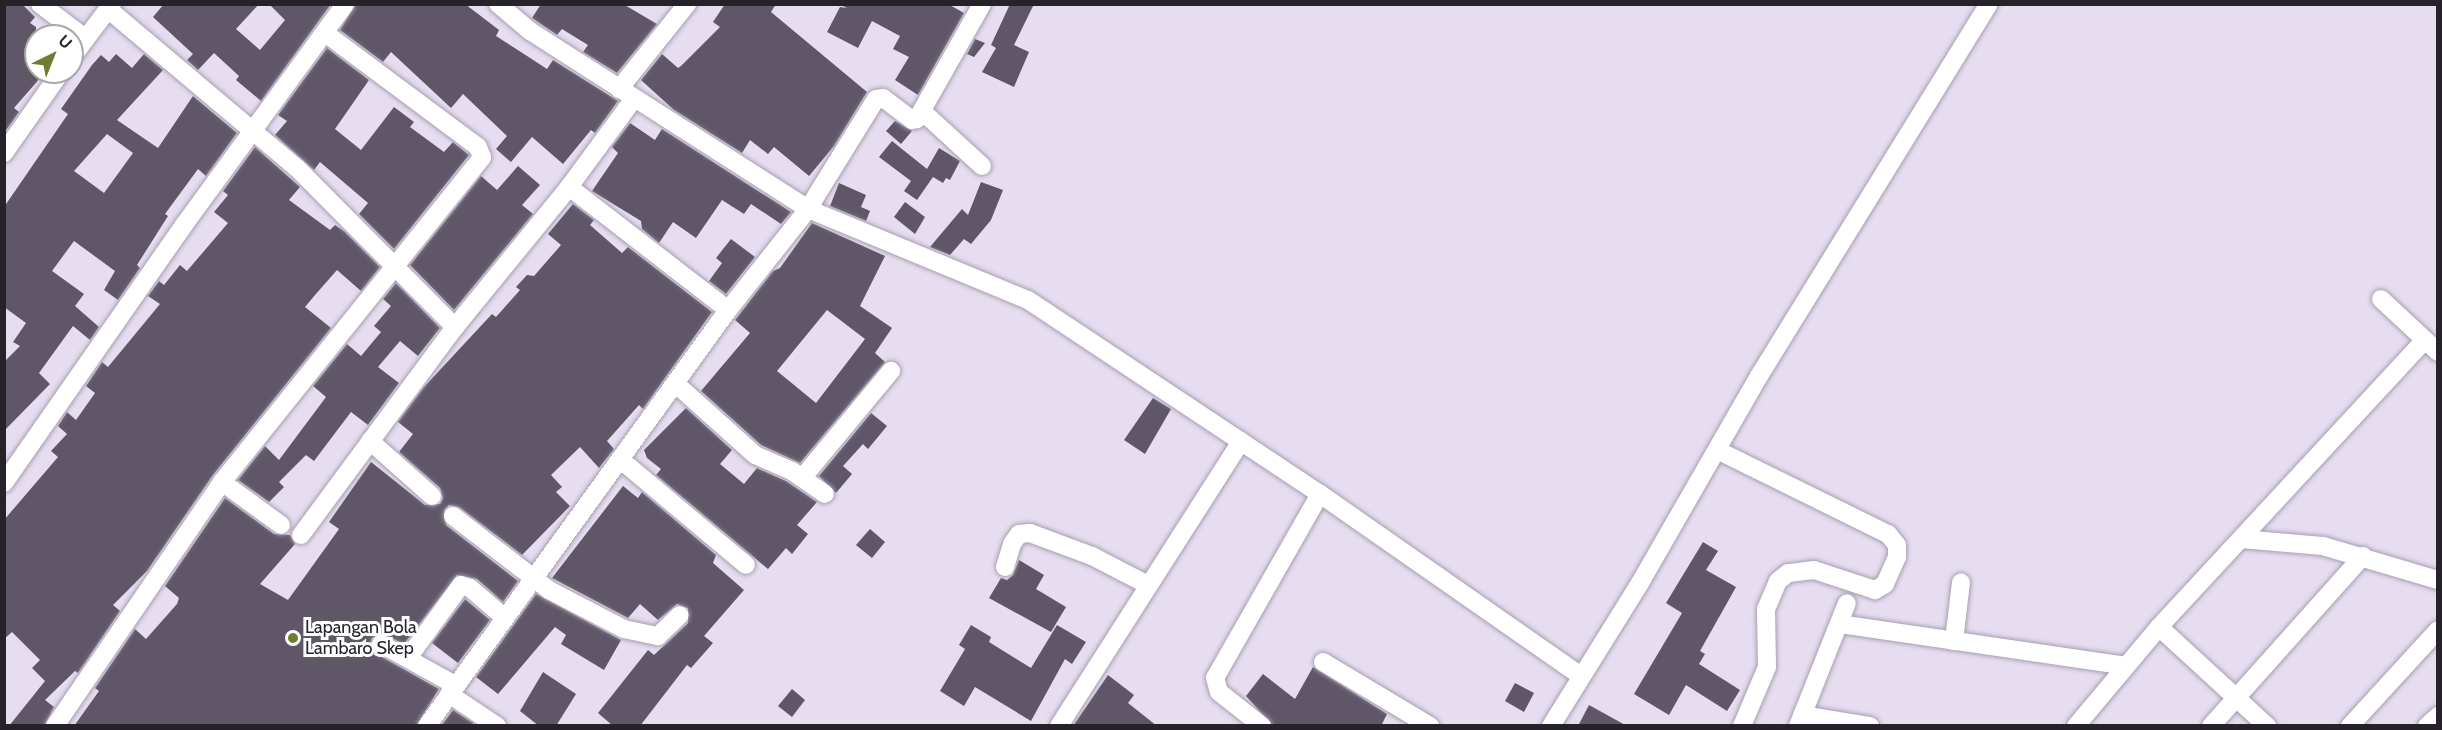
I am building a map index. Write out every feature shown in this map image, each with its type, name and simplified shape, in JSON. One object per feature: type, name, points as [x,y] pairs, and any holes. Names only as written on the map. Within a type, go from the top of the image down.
[{"type":"street","points":[[40,4],[85,38],[110,7],[297,168],[455,327]]},
{"type":"street","points":[[4,483],[252,130],[345,4]]},
{"type":"street","points":[[619,88],[687,4]]},
{"type":"street","points":[[427,726],[728,310],[807,209],[876,99],[883,98],[912,120],[923,112],[981,4]]},
{"type":"street","points":[[1551,726],[1989,4]]},
{"type":"street","points":[[510,8],[530,31],[619,88],[633,100],[710,144],[807,209],[1028,300],[1320,494],[1581,676]]},
{"type":"street","points":[[55,726],[222,482],[393,264],[478,165],[482,152],[325,33]]},
{"type":"street","points":[[4,153],[53,84]]},
{"type":"street","points":[[301,535],[455,327],[569,187],[633,100]]},
{"type":"street","points":[[923,112],[982,166]]},
{"type":"street","points":[[569,187],[728,310]]},
{"type":"street","points":[[2076,726],[2159,627],[2241,539],[2431,346],[2380,299]]},
{"type":"street","points":[[803,477],[891,371]]},
{"type":"street","points":[[676,384],[755,455],[803,477],[825,494]]},
{"type":"street","points":[[370,441],[432,496]]},
{"type":"street","points":[[1059,726],[1241,441]]},
{"type":"street","points":[[1717,450],[1888,534],[1897,545],[1897,557],[1885,584],[1875,590],[1814,570],[1788,573],[1778,581],[1766,609],[1767,667],[1742,726]]},
{"type":"street","points":[[621,460],[747,565]]},
{"type":"street","points":[[222,482],[280,525]]},
{"type":"street","points":[[1262,726],[1219,692],[1215,678],[1320,494]]},
{"type":"street","points":[[453,516],[534,580],[591,614],[650,636],[658,636],[680,615]]},
{"type":"street","points":[[1005,567],[1012,544],[1019,534],[1030,533],[1092,556],[1148,585]]},
{"type":"street","points":[[2241,539],[2323,546],[2438,580]]},
{"type":"street","points":[[2211,726],[2363,556]]},
{"type":"street","points":[[1954,641],[1961,582]]},
{"type":"street","points":[[408,658],[461,585],[470,588],[506,618]]},
{"type":"street","points":[[1847,603],[1800,721],[1870,726]]},
{"type":"street","points":[[1839,624],[2126,666]]},
{"type":"street","points":[[2159,627],[2267,726]]},
{"type":"street","points":[[2350,726],[2438,630]]},
{"type":"street","points":[[381,644],[408,658],[497,726]]},
{"type":"street","points":[[1323,662],[1430,726]]},
{"type":"street","points":[[2427,726],[2438,716]]},
{"type":"building","points":[[4,4],[22,4],[35,17],[32,24],[24,24],[24,84],[35,84],[14,108],[19,112],[4,133]]},
{"type":"building","points":[[164,4],[259,4],[236,29],[260,50],[285,20],[269,4],[331,4],[261,101],[236,80],[239,76],[214,53],[198,70],[187,60],[193,54],[153,17]]},
{"type":"building","points":[[356,4],[465,4],[499,30],[496,36],[547,69],[553,60],[618,101],[595,133],[591,130],[563,164],[532,137],[511,162],[496,149],[507,136],[463,94],[451,108],[391,52],[383,62],[340,30]]},
{"type":"building","points":[[541,4],[623,4],[657,24],[617,73],[583,52],[588,45],[562,29],[557,35],[532,18]]},
{"type":"building","points":[[725,4],[776,4],[771,12],[867,92],[834,146],[809,176],[774,147],[768,154],[750,140],[742,153],[674,110],[641,80],[662,54],[678,68],[681,66],[720,27],[713,22]]},
{"type":"building","points":[[839,4],[948,4],[964,13],[918,95],[895,80],[909,57],[893,49],[900,36],[872,21],[858,48],[827,32],[840,7],[847,8]]},
{"type":"building","points":[[1010,4],[1034,4],[1014,45],[1029,52],[1014,87],[982,72],[996,48],[991,45]]},
{"type":"building","points":[[975,39],[985,43],[974,57],[967,54]]},
{"type":"building","points":[[327,48],[369,80],[335,129],[361,150],[394,107],[414,122],[410,127],[444,152],[453,142],[469,155],[394,249],[359,214],[368,203],[320,162],[314,170],[275,135],[287,121],[278,115]]},
{"type":"building","points":[[116,54],[132,68],[144,54],[163,70],[117,120],[158,148],[193,96],[237,133],[206,176],[198,169],[165,214],[168,216],[137,265],[140,268],[118,300],[104,290],[115,271],[74,241],[52,271],[84,294],[75,306],[99,327],[90,340],[73,326],[39,373],[50,384],[4,431],[4,362],[20,346],[13,342],[26,323],[4,307],[4,207],[68,114],[61,109],[79,84],[84,84],[84,76],[101,55],[109,62]],"holes":[[[107,134],[133,153],[104,193],[74,171]]]},
{"type":"building","points":[[895,121],[912,131],[901,144],[886,131]]},
{"type":"building","points":[[630,123],[655,140],[662,129],[791,212],[781,224],[751,204],[744,214],[722,200],[696,238],[673,222],[659,243],[642,229],[641,221],[592,191],[618,153],[612,147]]},
{"type":"building","points":[[892,141],[927,169],[939,148],[960,161],[950,180],[946,178],[943,183],[933,177],[917,200],[904,191],[911,181],[879,157]]},
{"type":"building","points":[[255,147],[300,187],[289,200],[330,230],[335,225],[344,231],[380,267],[361,291],[337,270],[305,307],[331,328],[213,475],[147,571],[113,605],[120,611],[78,673],[75,671],[45,700],[54,707],[44,726],[9,726],[45,681],[32,668],[40,660],[12,632],[4,639],[4,520],[58,457],[51,451],[67,434],[58,426],[67,412],[76,420],[95,393],[86,386],[102,362],[108,367],[160,304],[148,296],[159,281],[164,285],[180,265],[187,271],[228,223],[214,212],[228,195],[223,191]]},
{"type":"building","points":[[518,166],[540,185],[522,205],[533,214],[454,310],[410,265],[481,176],[497,190]]},
{"type":"building","points":[[981,182],[1003,190],[991,220],[971,244],[964,239],[950,255],[930,247],[962,209],[968,215]]},
{"type":"building","points":[[839,183],[866,195],[861,207],[870,211],[866,221],[830,206]]},
{"type":"building","points":[[905,202],[925,217],[915,234],[894,217]]},
{"type":"building","points":[[573,204],[594,220],[590,225],[622,253],[628,247],[712,312],[643,409],[639,405],[607,441],[614,449],[599,468],[580,447],[551,475],[562,487],[556,492],[570,506],[522,555],[459,507],[449,505],[444,510],[446,525],[518,581],[503,602],[477,579],[457,575],[404,644],[381,633],[372,638],[370,645],[375,653],[439,689],[416,726],[74,726],[99,691],[95,688],[135,629],[146,639],[177,604],[179,598],[165,586],[225,498],[274,534],[290,535],[295,544],[260,584],[288,600],[339,529],[329,522],[371,462],[425,505],[440,504],[443,498],[440,488],[399,452],[413,434],[398,422],[424,387],[492,314],[496,317],[520,290],[516,287],[527,275],[534,276],[561,245],[548,234]]},
{"type":"building","points":[[812,223],[885,256],[860,306],[892,328],[875,353],[885,362],[800,463],[761,445],[701,391],[750,333],[735,320],[773,271],[780,268]],"holes":[[[827,310],[865,339],[816,403],[777,371]]]},
{"type":"building","points":[[731,239],[755,257],[726,294],[709,281],[722,263],[716,258]]},
{"type":"building","points":[[396,283],[440,328],[418,356],[400,341],[378,367],[399,383],[368,425],[351,412],[314,461],[306,455],[279,482],[284,487],[269,502],[238,480],[265,446],[279,460],[326,397],[313,386],[347,344],[361,356],[381,332],[374,326],[391,306],[383,299]]},
{"type":"building","points":[[1153,398],[1171,409],[1145,454],[1124,440]]},
{"type":"building","points":[[686,408],[732,450],[720,464],[744,484],[757,468],[786,481],[817,502],[797,525],[808,534],[792,554],[786,548],[768,569],[656,475],[661,469],[647,458],[644,450]]},
{"type":"building","points":[[871,413],[887,426],[868,449],[863,444],[843,466],[852,474],[836,493],[819,476]]},
{"type":"building","points":[[623,486],[638,498],[642,492],[716,555],[713,563],[744,590],[704,636],[713,643],[691,668],[687,665],[640,726],[613,726],[598,713],[648,650],[654,655],[688,623],[688,608],[677,604],[658,620],[640,604],[628,618],[552,578]]},
{"type":"building","points":[[870,529],[885,542],[872,558],[856,545]]},
{"type":"building","points":[[1703,542],[1718,551],[1706,570],[1736,587],[1700,651],[1705,654],[1699,664],[1740,690],[1727,711],[1686,685],[1669,715],[1634,694],[1682,613],[1666,603]]},
{"type":"building","points":[[1019,560],[1044,575],[1036,589],[1066,607],[1051,632],[989,598],[1001,578],[1007,580],[1013,575]]},
{"type":"building","points":[[536,594],[621,640],[604,670],[561,644],[566,635],[555,627],[498,694],[476,677]]},
{"type":"building","points":[[465,599],[490,620],[458,663],[432,643]]},
{"type":"building","points":[[971,625],[991,637],[989,642],[1031,668],[1057,625],[1086,642],[1072,664],[1065,659],[1031,721],[975,687],[964,706],[940,691],[965,649],[959,645]]},
{"type":"building","points":[[1313,667],[1387,714],[1381,726],[1273,726],[1246,696],[1263,674],[1295,699]]},
{"type":"building","points":[[543,672],[576,694],[556,726],[539,726],[520,711]]},
{"type":"building","points":[[1108,675],[1134,695],[1128,703],[1157,726],[1073,726]]},
{"type":"building","points":[[1515,683],[1534,693],[1524,712],[1505,701]]},
{"type":"building","points":[[792,689],[805,700],[792,717],[778,706]]},
{"type":"building","points":[[1589,705],[1627,726],[1578,726]]},
{"type":"building","points":[[453,710],[473,723],[471,726],[441,726]]},
{"type":"place","name":"Lapangan Bola Lambaro Skep","points":[[293,638]]}]
